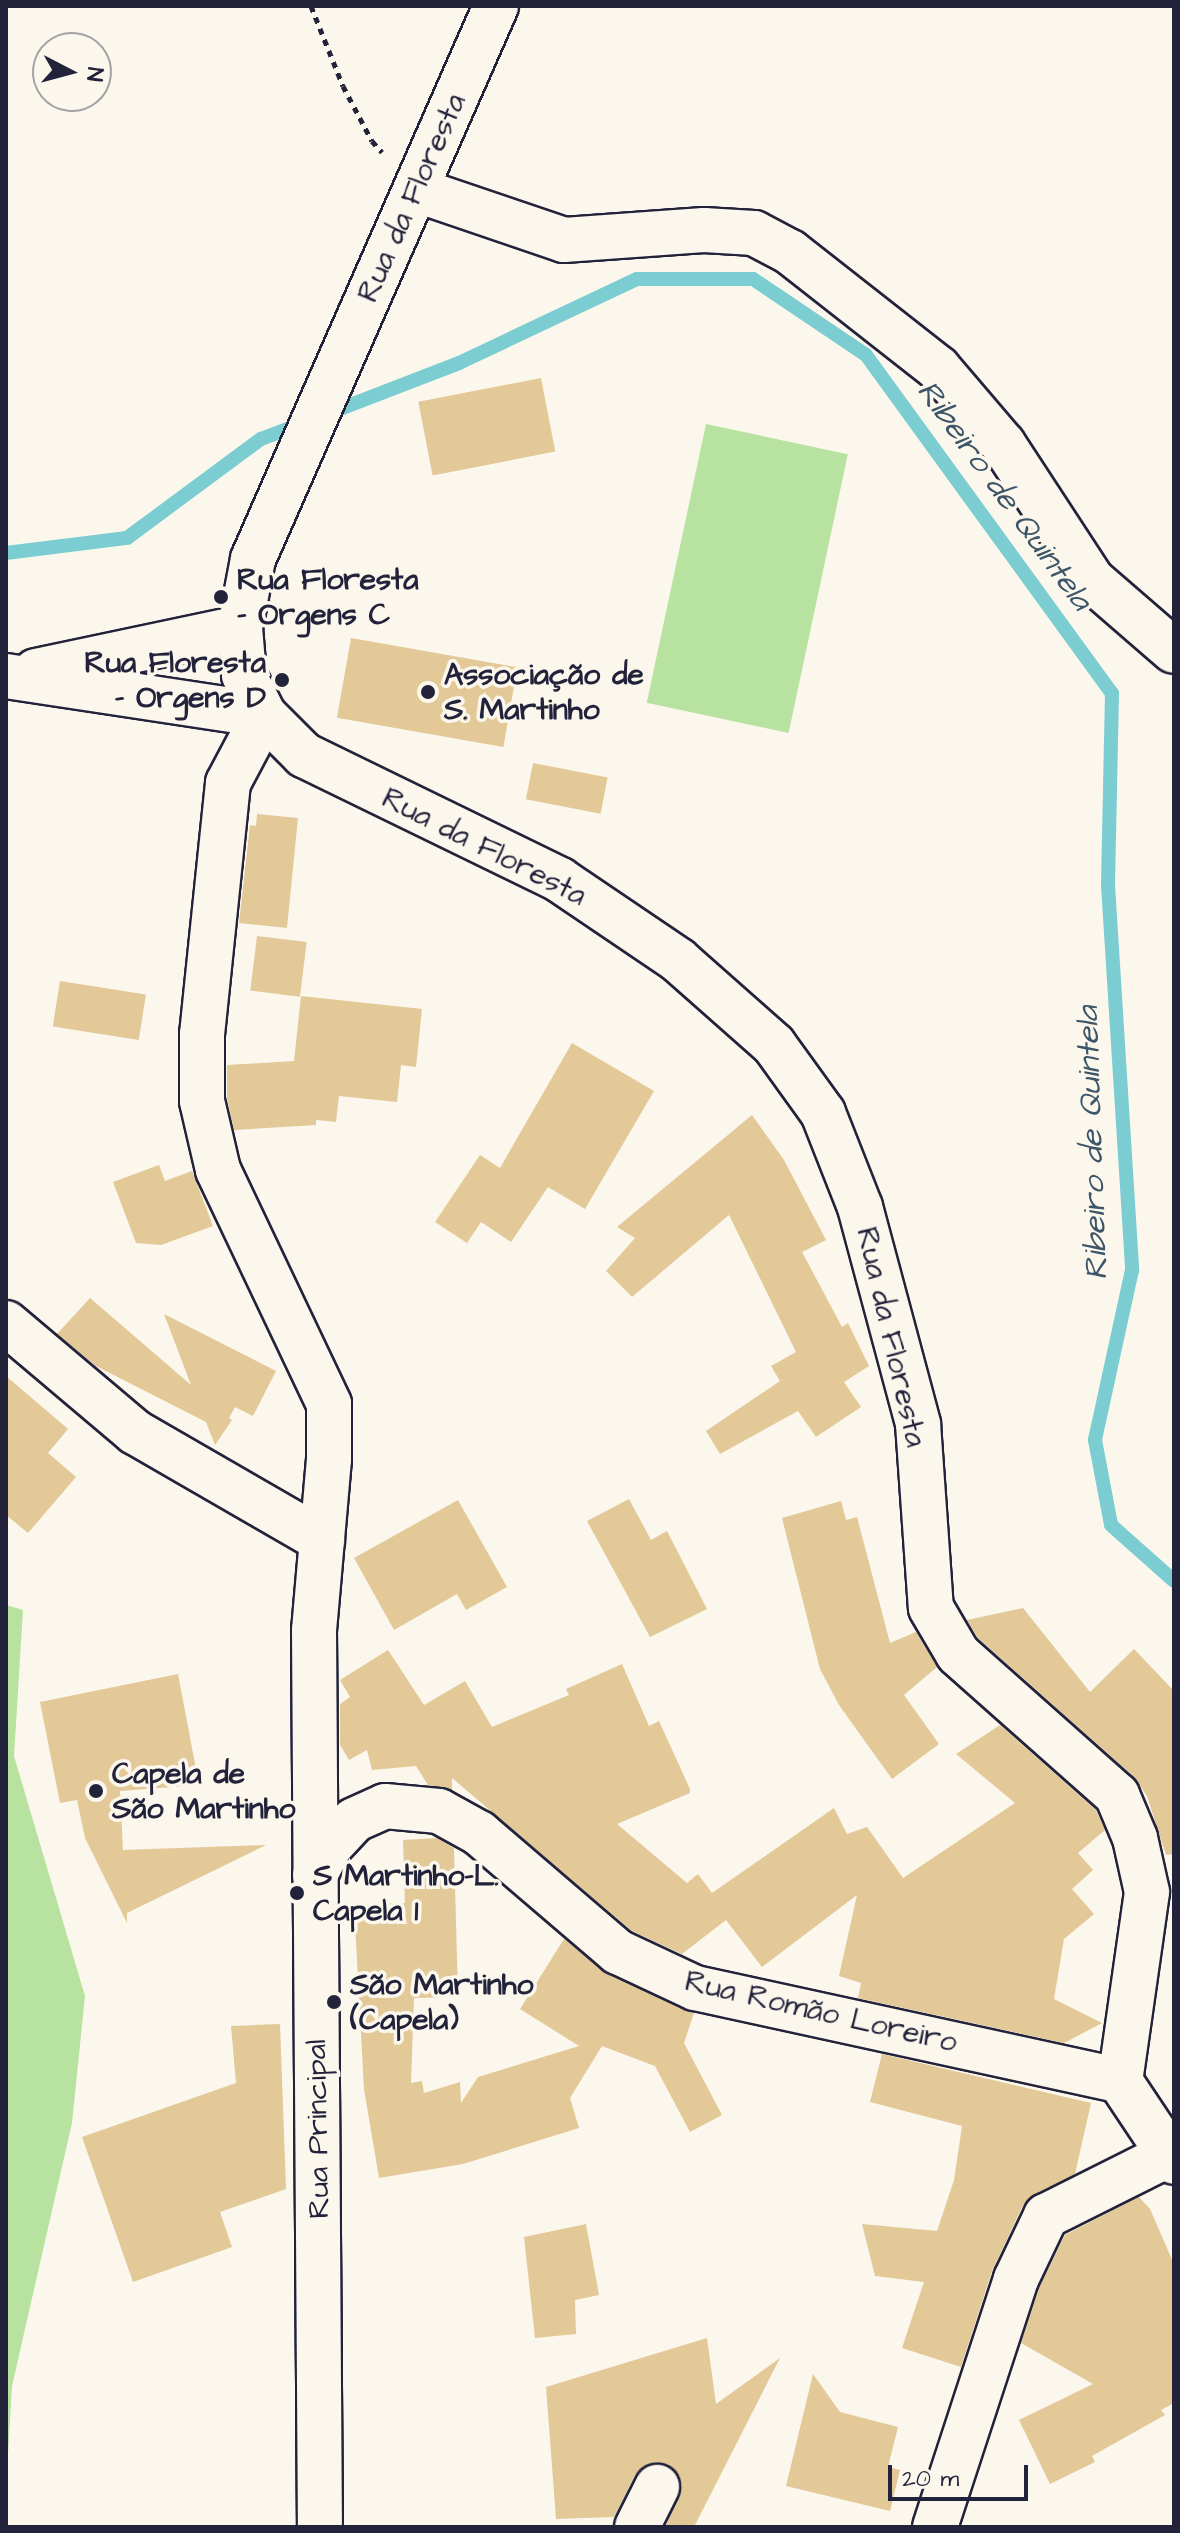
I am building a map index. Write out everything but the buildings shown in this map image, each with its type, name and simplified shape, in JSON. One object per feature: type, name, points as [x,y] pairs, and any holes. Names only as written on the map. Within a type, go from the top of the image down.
[{"type":"street","name":"Rua da Floresta","points":[[496,6],[253,559],[240,628],[244,675],[264,715],[304,755],[560,880],[678,960],[774,1045],[823,1113],[860,1207],[918,1424],[931,1608],[958,1654],[1117,1795],[1135,1838],[1147,1892],[1120,2081]]},
{"type":"street","points":[[417,190],[564,240],[704,230],[754,233],[790,252],[938,368],[1003,444],[1092,580],[1174,651]]},
{"type":"street","points":[[8,676],[240,628]]},
{"type":"street","points":[[8,676],[264,715]]},
{"type":"street","name":"Rua Principal","points":[[264,715],[228,783],[202,1034],[202,1101],[218,1170],[329,1404],[314,1630],[320,2527]]},
{"type":"street","points":[[6,1323],[135,1432],[322,1540]]},
{"type":"street","name":"Rua Romão Loreiro","points":[[315,1875],[330,1846],[354,1820],[385,1806],[439,1811],[479,1833],[618,1952],[695,1988],[1120,2081]]},
{"type":"street","points":[[935,2527],[1016,2279],[1046,2216],[1173,2156],[1120,2081]]},
{"type":"street","points":[[637,2527],[657,2487]]},
{"type":"path","points":[[311,6],[343,86],[372,141],[417,190]]},
{"type":"green space","points":[[706,424],[848,454],[789,733],[647,703]]},
{"type":"green space","points":[[6,1605],[23,1610],[14,1756],[85,1996],[72,2123],[12,2386],[6,2488]]},
{"type":"waterway","name":"Ribeiro de Quintela","points":[[327,414],[459,363],[637,279],[753,279],[866,355],[1112,693],[1108,885],[1132,1270],[1095,1440],[1111,1525],[1174,1581]]},
{"type":"waterway","name":"Ribeiro de Quintela","points":[[6,553],[127,538],[261,439],[303,423]]},
{"type":"place","name":"Rua Floresta - Orgens C","points":[[221,597]]},
{"type":"place","name":"Rua Floresta - Orgens D","points":[[282,680]]},
{"type":"place","name":"Associação de S. Martinho","points":[[428,692]]},
{"type":"place","name":"Capela de São Martinho","points":[[96,1791]]},
{"type":"place","name":"S Martinho-L. Capela 1","points":[[297,1893]]},
{"type":"place","name":"São Martinho (Capela)","points":[[334,2002]]}]
